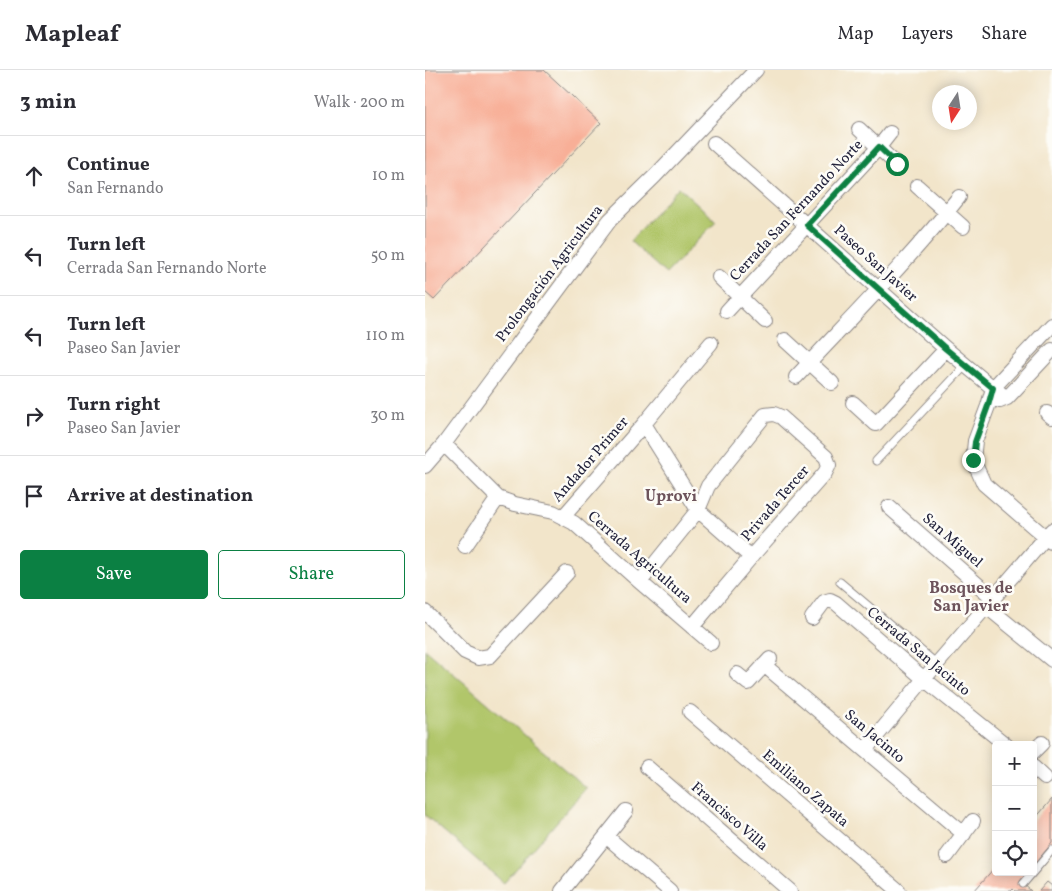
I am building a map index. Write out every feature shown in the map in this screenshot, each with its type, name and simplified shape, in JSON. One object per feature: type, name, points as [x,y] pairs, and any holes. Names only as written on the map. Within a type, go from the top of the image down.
[{"type":"street","name":"Prolongación Agricultura","points":[[425,466],[444,444],[610,220],[655,176],[749,72]]},
{"type":"street","points":[[859,129],[897,164]]},
{"type":"street","name":"Cerrada San Fernando Norte","points":[[727,311],[890,133]]},
{"type":"street","name":"Paseo San Javier","points":[[714,143],[946,349],[1007,398]]},
{"type":"street","points":[[917,186],[963,227]]},
{"type":"street","points":[[796,377],[947,213],[959,197]]},
{"type":"street","points":[[719,277],[765,321]]},
{"type":"street","points":[[865,750],[990,602],[1050,536],[984,484],[973,460],[975,442],[993,388],[1052,325]]},
{"type":"street","points":[[785,340],[832,383]]},
{"type":"street","name":"Andador Primer","points":[[563,517],[711,343]]},
{"type":"street","points":[[853,403],[876,424],[946,349]]},
{"type":"street","points":[[988,406],[1007,398],[1052,350]]},
{"type":"street","name":"Privada Tercer","points":[[693,626],[751,556],[825,473],[829,465],[826,457],[781,417],[773,414],[765,415],[708,486],[698,510]]},
{"type":"street","points":[[643,424],[698,510],[751,556]]},
{"type":"street","name":"Cerrada Agricultura","points":[[444,444],[498,498],[515,504],[553,512],[574,523],[711,643]]},
{"type":"street","points":[[465,546],[498,498]]},
{"type":"street","name":"San Miguel","points":[[889,507],[1052,660]]},
{"type":"street","points":[[640,582],[698,510]]},
{"type":"street","points":[[425,612],[465,652],[478,658],[489,656],[567,573]]},
{"type":"street","name":"Cerrada San Jacinto","points":[[812,618],[824,602],[830,600],[836,603],[924,679],[1001,741]]},
{"type":"street","name":"San Jacinto","points":[[737,674],[748,683],[767,661],[865,750],[964,834]]},
{"type":"street","name":"Emiliano Zapata","points":[[690,712],[899,891]]},
{"type":"street","name":"Francisco Villa","points":[[647,767],[790,891]]},
{"type":"street","points":[[1037,771],[1045,778]]},
{"type":"street","points":[[567,889],[626,811]]},
{"type":"street","points":[[947,856],[973,821]]},
{"type":"street","points":[[606,836],[671,891]]},
{"type":"lane","points":[[876,461],[966,365]]},
{"type":"lane","points":[[840,582],[937,664]]},
{"type":"lane","points":[[1023,884],[1052,850]]},
{"type":"green space","points":[[679,187],[716,221],[666,274],[630,241]]},
{"type":"green space","points":[[425,649],[586,788],[504,883],[425,815]]},
{"type":"building","points":[[425,70],[544,70],[601,123],[434,300],[425,292]]},
{"type":"building","points":[[1052,799],[1052,843],[1037,861],[1037,831],[1037,816]]},
{"type":"building","points":[[992,871],[992,876],[1024,876],[1020,881],[1031,891],[1015,891],[1013,889],[1011,891],[974,891]]},
{"type":"building","points":[[1047,882],[1052,886],[1052,891],[1039,891]]},
{"type":"district","name":"Uprovi","points":[[671,497]]},
{"type":"district","name":"Bosques de San Javier","points":[[971,598]]},
{"type":"route","points":[[897,164],[879,147],[807,225],[946,349],[993,388],[975,442],[973,460]]}]
